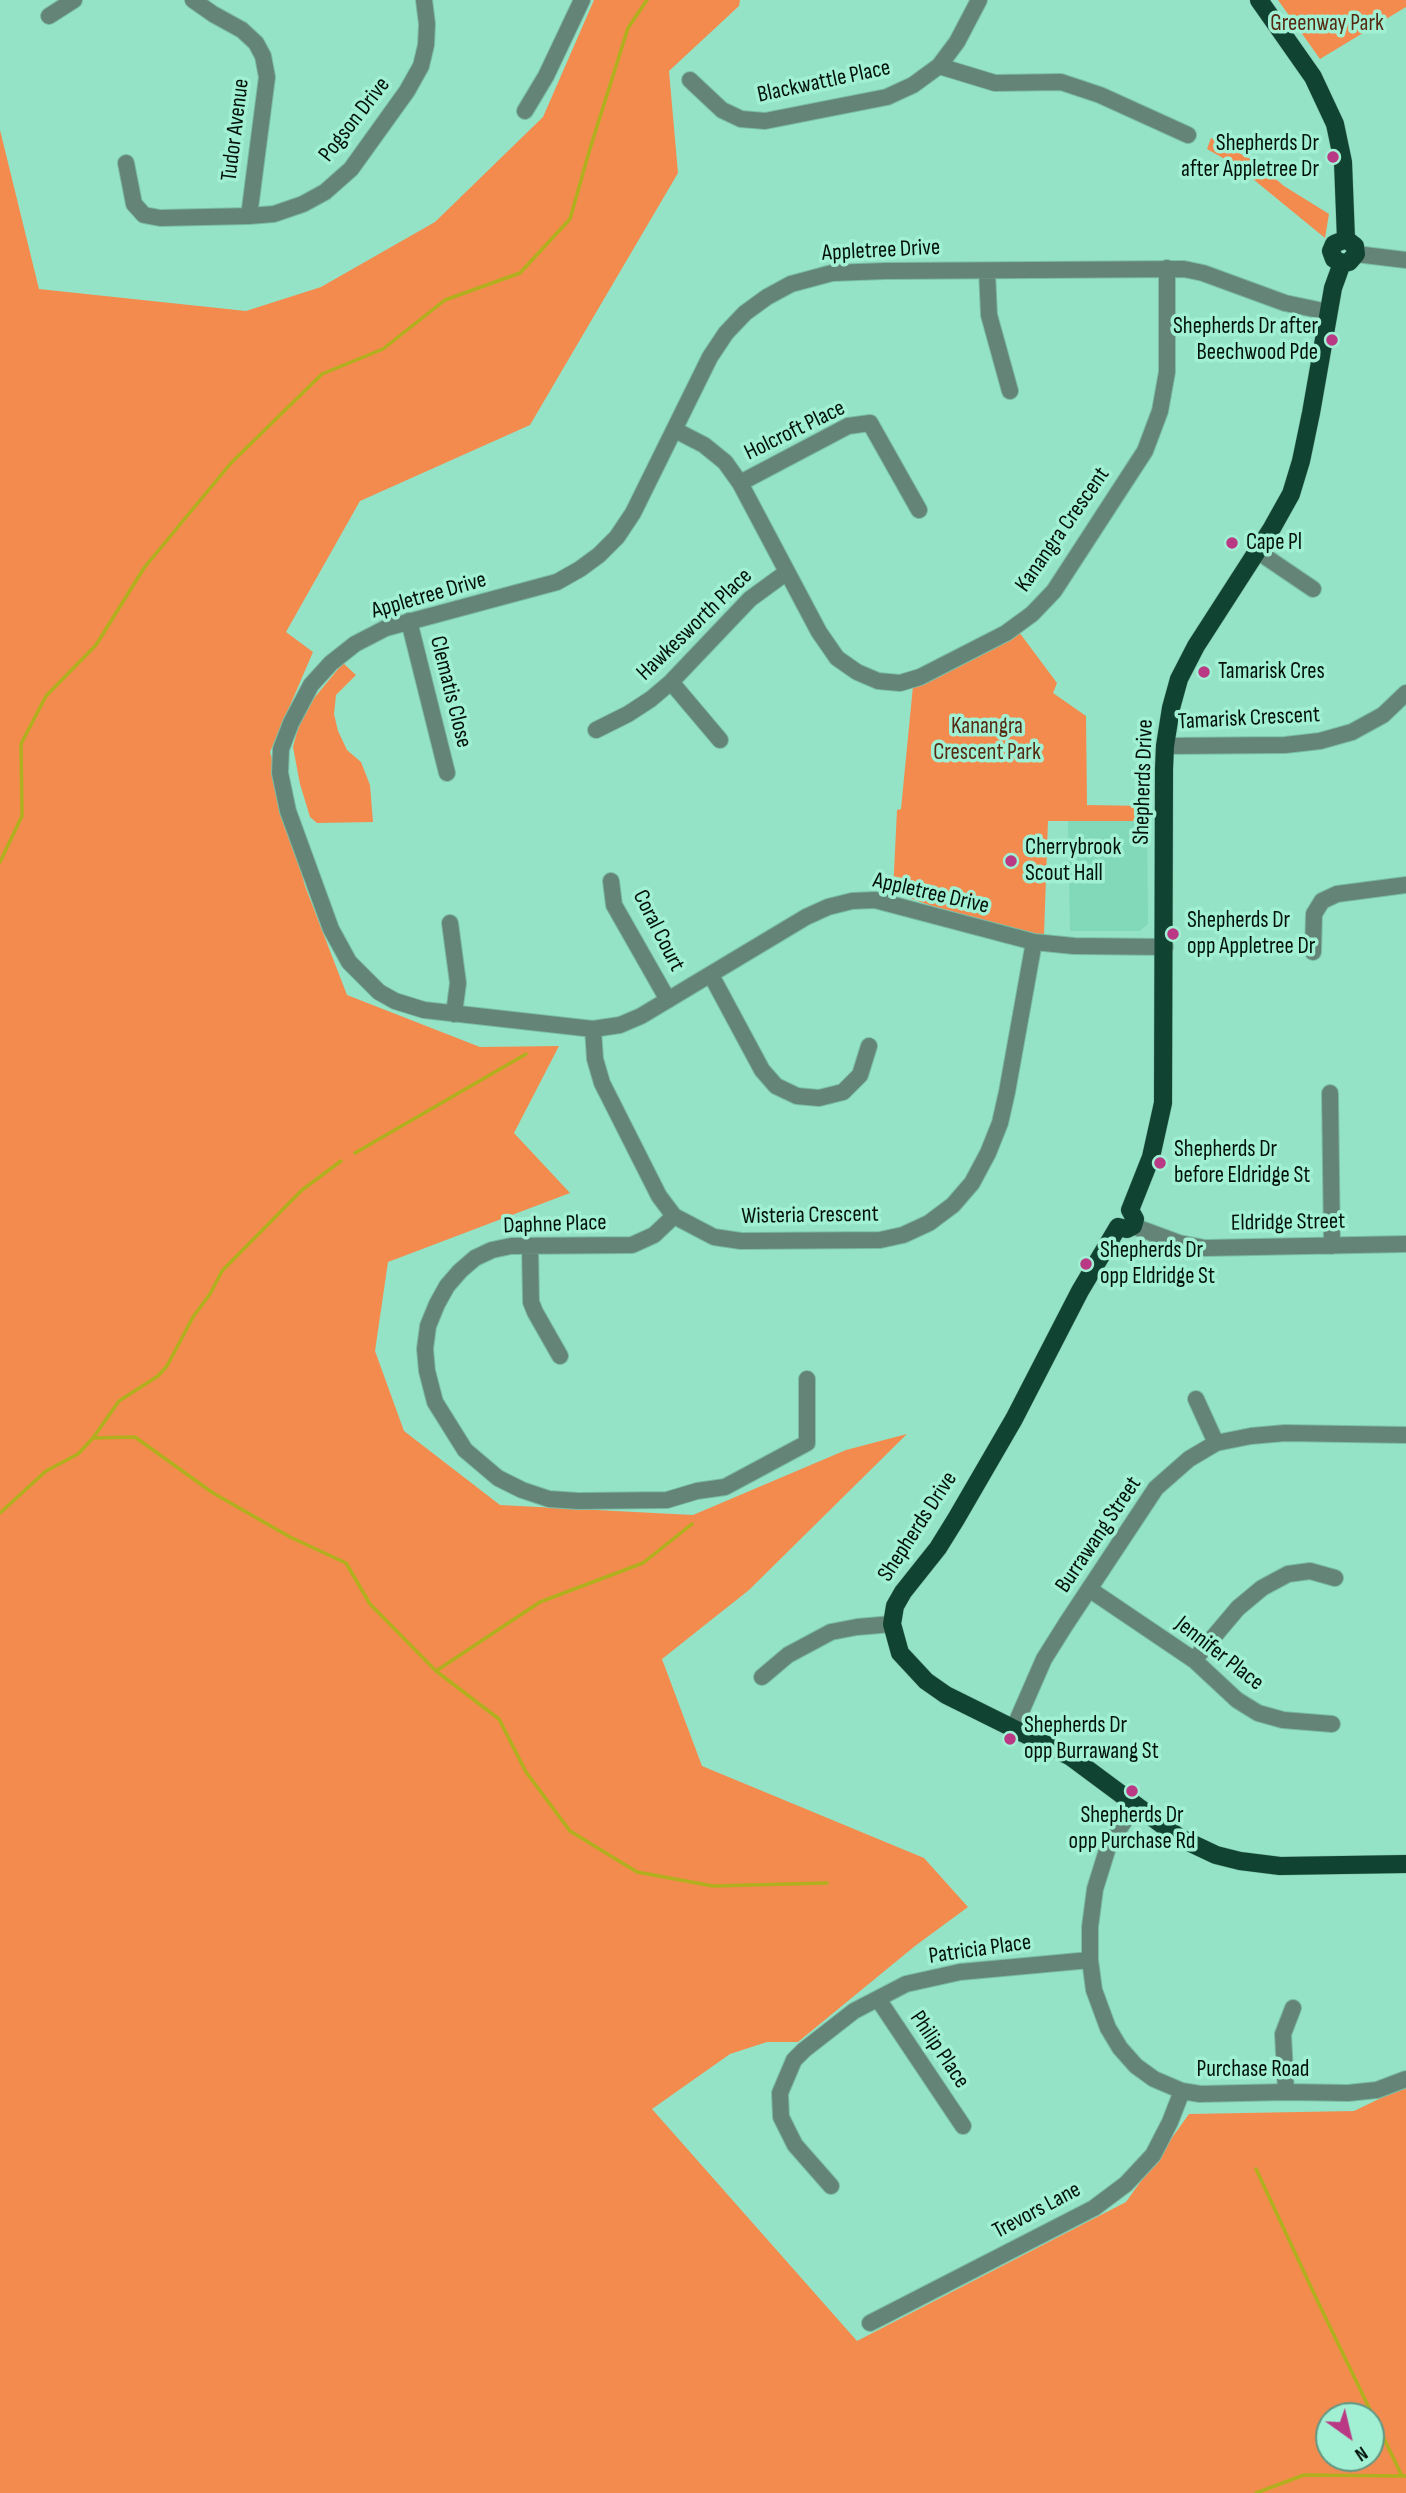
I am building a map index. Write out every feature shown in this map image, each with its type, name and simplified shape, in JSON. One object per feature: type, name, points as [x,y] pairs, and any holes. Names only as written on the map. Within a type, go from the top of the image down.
[{"type":"main road","name":"Shepherds Drive","points":[[892,1624],[895,1606],[903,1592],[938,1548],[1014,1419],[1080,1291],[1127,1221],[1151,1157],[1163,1103],[1165,746],[1174,694],[1187,662],[1282,512],[1297,478],[1328,312],[1348,252],[1343,163],[1335,124],[1313,77],[1259,0]]},
{"type":"main road","points":[[892,1624],[900,1653],[926,1681],[946,1695],[1071,1757],[1192,1844],[1216,1855],[1240,1861],[1301,1867],[1406,1864]]},
{"type":"street","points":[[49,16],[74,0]]},
{"type":"street","name":"Tudor Avenue","points":[[193,0],[242,30],[256,43],[263,56],[267,77],[248,216]]},
{"type":"street","name":"Pogson Drive","points":[[125,163],[134,204],[144,215],[160,218],[248,216],[274,214],[303,204],[325,192],[351,169],[407,91],[421,66],[426,45],[424,0]]},
{"type":"street","points":[[525,111],[546,76],[582,0]]},
{"type":"street","name":"Blackwattle Place","points":[[690,80],[722,110],[741,118],[765,121],[887,97],[913,85],[939,65],[957,42],[979,0]]},
{"type":"street","points":[[939,65],[995,83],[1061,82],[1100,95],[1188,135]]},
{"type":"street","points":[[1348,252],[1406,260]]},
{"type":"street","name":"Appletree Drive","points":[[1165,947],[1074,946],[1034,942],[875,900],[852,901],[828,907],[806,918],[641,1016],[621,1025],[593,1029],[424,1010],[395,1001],[379,992],[349,962],[331,929],[288,811],[280,773],[281,749],[311,685],[331,663],[355,644],[386,628],[557,582],[599,555],[633,513],[710,357],[726,333],[745,313],[766,297],[791,284],[832,273],[1167,268],[1203,273],[1285,303],[1328,312]]},
{"type":"street","name":"Kanangra Crescent","points":[[675,430],[705,445],[725,462],[740,483],[819,632],[837,658],[856,672],[878,681],[900,682],[920,677],[1006,633],[1032,614],[1054,591],[1145,451],[1160,411],[1167,372],[1167,268]]},
{"type":"street","points":[[987,271],[989,315],[1010,391]]},
{"type":"street","name":"Holcroft Place","points":[[740,483],[848,426],[870,423],[919,510]]},
{"type":"street","points":[[1257,551],[1313,589]]},
{"type":"street","name":"Hawkesworth Place","points":[[596,730],[628,715],[651,699],[671,682],[750,599],[787,572]]},
{"type":"street","name":"Clematis Close","points":[[409,621],[447,773]]},
{"type":"street","points":[[671,682],[720,740]]},
{"type":"street","name":"Tamarisk Crescent","points":[[1165,746],[1285,745],[1321,741],[1352,732],[1383,715],[1406,693]]},
{"type":"street","name":"Coral Court","points":[[611,881],[614,905],[668,1000]]},
{"type":"street","points":[[1313,951],[1314,914],[1322,901],[1337,894],[1406,885]]},
{"type":"street","points":[[450,923],[458,983],[454,1014]]},
{"type":"street","name":"Wisteria Crescent","points":[[593,1029],[595,1059],[602,1083],[659,1196],[674,1216],[715,1237],[741,1241],[880,1240],[903,1235],[929,1223],[953,1205],[972,1183],[996,1133],[1007,1092],[1034,942]]},
{"type":"street","points":[[711,975],[762,1070],[776,1086],[797,1096],[820,1098],[843,1092],[860,1075],[869,1045]]},
{"type":"street","points":[[1330,1093],[1332,1245]]},
{"type":"street","name":"Daphne Place","points":[[674,1216],[654,1235],[632,1245],[511,1246],[492,1250],[475,1258],[447,1286],[428,1326],[426,1371],[435,1402],[465,1450],[498,1478],[549,1499],[667,1500],[725,1487],[807,1443],[807,1379]]},
{"type":"street","name":"Eldridge Street","points":[[1127,1221],[1179,1243],[1205,1248],[1406,1244]]},
{"type":"street","points":[[530,1246],[531,1302],[560,1356]]},
{"type":"street","points":[[1196,1399],[1216,1443]]},
{"type":"street","name":"Burrawang Street","points":[[1013,1730],[1044,1659],[1089,1589],[1156,1488],[1189,1459],[1216,1443],[1285,1433],[1406,1435]]},
{"type":"street","points":[[1194,1660],[1238,1608],[1262,1588],[1288,1574],[1310,1571],[1335,1578]]},
{"type":"street","name":"Jennifer Place","points":[[1089,1589],[1194,1660],[1237,1700],[1258,1713],[1283,1720],[1332,1724]]},
{"type":"street","points":[[762,1677],[788,1655],[831,1632],[892,1624]]},
{"type":"street","name":"Purchase Road","points":[[1135,1805],[1109,1844],[1095,1889],[1090,1927],[1090,1960],[1094,1990],[1108,2028],[1120,2048],[1136,2066],[1154,2079],[1182,2091],[1200,2094],[1349,2093],[1377,2090],[1406,2079]]},
{"type":"street","name":"Patricia Place","points":[[831,2186],[789,2135],[781,2117],[780,2093],[794,2060],[804,2050],[854,2011],[906,1984],[960,1972],[1090,1960]]},
{"type":"street","name":"Philip Place","points":[[878,1999],[963,2126]]},
{"type":"street","points":[[1286,2092],[1283,2034],[1293,2008]]},
{"type":"street","name":"Trevors Lane","points":[[870,2323],[1094,2208],[1126,2184],[1153,2155],[1182,2091]]},
{"type":"shaded area","points":[[1068,821],[1147,821],[1148,924],[1140,931],[1070,931]]},
{"type":"green space","points":[[594,0],[740,0],[739,6],[669,71],[678,173],[530,425],[360,501],[286,632],[313,652],[270,752],[305,886],[347,995],[480,1047],[559,1046],[514,1133],[570,1193],[388,1262],[375,1351],[404,1431],[500,1505],[693,1515],[846,1450],[907,1434],[749,1590],[662,1659],[702,1766],[924,1858],[968,1907],[915,1946],[798,2042],[767,2042],[730,2054],[652,2109],[857,2341],[1126,2202],[1189,2114],[1354,2111],[1406,2086],[1406,2493],[0,2493],[0,130],[39,289],[246,311],[321,287],[435,222],[543,117]]},
{"type":"green space","name":"Greenway Park","points":[[1278,0],[1406,0],[1406,7],[1320,59]]},
{"type":"green space","points":[[1211,138],[1254,161],[1284,186],[1329,214],[1325,238],[1237,166],[1207,149]]},
{"type":"green space","name":"Kanangra Crescent Park","points":[[1019,632],[1057,683],[1053,693],[1086,716],[1087,805],[1147,806],[1147,821],[1048,821],[1044,935],[932,906],[893,892],[897,810],[901,809],[913,686]]},
{"type":"green space","points":[[343,663],[356,675],[336,695],[334,714],[347,750],[361,762],[370,785],[373,822],[317,823],[310,817],[293,747],[300,721],[315,697]]},
{"type":"waterway","points":[[0,862],[22,816],[21,744],[46,696],[96,645],[144,568],[231,463],[322,374],[383,349],[445,300],[520,273],[570,219],[628,28],[647,0]]},
{"type":"waterway","points":[[355,1153],[526,1054]]},
{"type":"waterway","points":[[0,1513],[46,1471],[78,1454],[119,1401],[158,1376],[167,1366],[222,1271],[302,1190],[341,1161]]},
{"type":"waterway","points":[[93,1438],[135,1437],[213,1493],[290,1537],[346,1563],[370,1604],[436,1671],[499,1719],[526,1772],[570,1831],[637,1872],[713,1886],[827,1883]]},
{"type":"waterway","points":[[436,1671],[540,1602],[643,1563],[692,1524]]},
{"type":"waterway","points":[[1256,2169],[1402,2476]]},
{"type":"waterway","points":[[1256,2493],[1304,2475],[1406,2476]]},
{"type":"place","name":"Shepherds Dr after Appletree Dr","points":[[1333,157]]},
{"type":"place","name":"Shepherds Dr after Beechwood Pde","points":[[1332,340]]},
{"type":"place","name":"Cape Pl","points":[[1232,543]]},
{"type":"place","name":"Tamarisk Cres","points":[[1204,672]]},
{"type":"place","name":"Cherrybrook Scout Hall","points":[[1011,861]]},
{"type":"place","name":"Shepherds Dr opp Appletree Dr","points":[[1173,934]]},
{"type":"place","name":"Shepherds Dr before Eldridge St","points":[[1160,1163]]},
{"type":"place","name":"Shepherds Dr opp Eldridge St","points":[[1086,1264]]},
{"type":"place","name":"Shepherds Dr opp Burrawang St","points":[[1010,1739]]},
{"type":"place","name":"Shepherds Dr opp Purchase Rd","points":[[1132,1791]]}]
